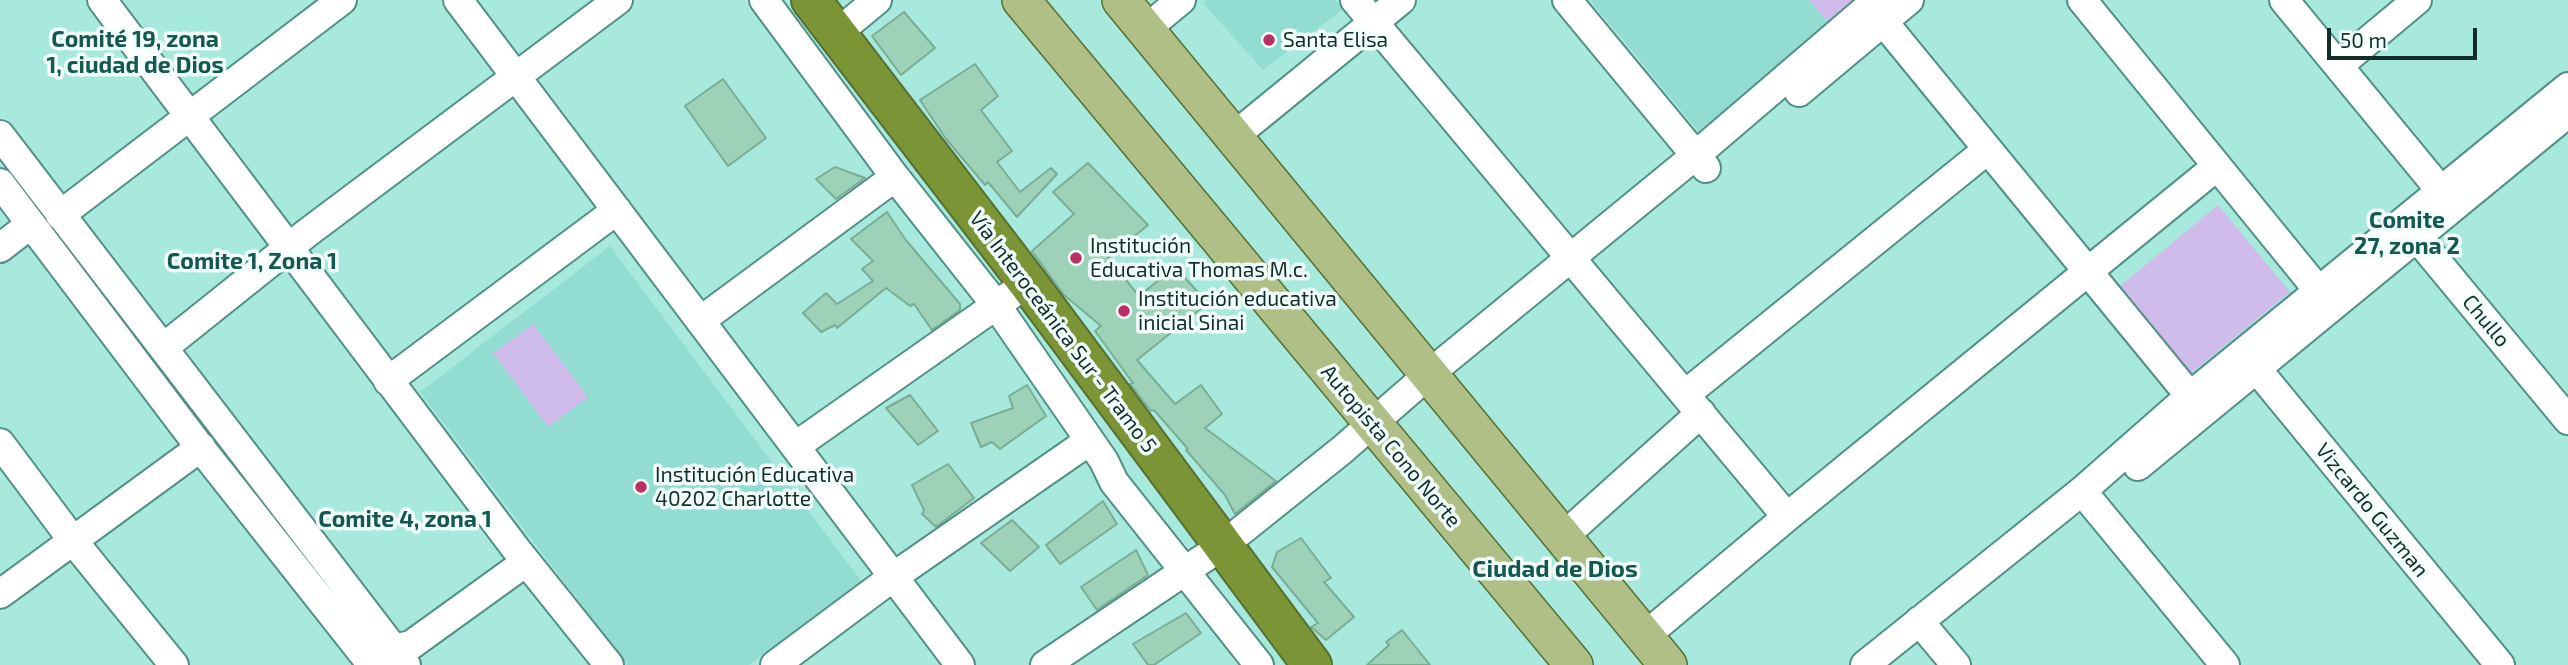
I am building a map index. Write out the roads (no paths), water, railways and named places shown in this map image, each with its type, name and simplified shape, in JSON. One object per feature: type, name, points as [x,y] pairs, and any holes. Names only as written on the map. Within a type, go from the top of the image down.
[{"type":"highway","name":"Vía Interoceánica Sur - Tramo 5","points":[[811,0],[1028,283],[1312,665]]},
{"type":"main road","name":"Autopista Cono Norte","points":[[1021,0],[1574,665]]},
{"type":"main road","points":[[1121,0],[1668,665]]},
{"type":"street","points":[[102,0],[521,556],[609,665]]},
{"type":"street","points":[[60,215],[342,0]]},
{"type":"street","points":[[458,0],[797,445],[960,665]]},
{"type":"street","points":[[163,348],[289,247],[618,0]]},
{"type":"street","points":[[764,0],[895,177],[996,305],[1089,440],[1114,482],[1259,665]]},
{"type":"street","points":[[836,34],[877,0]]},
{"type":"street","points":[[1146,29],[1181,0]]},
{"type":"street","points":[[1227,129],[1366,8],[1401,0]]},
{"type":"street","points":[[1567,0],[1701,162]]},
{"type":"street","points":[[1045,665],[1227,553],[1379,432],[1434,382],[1701,162],[1877,10],[1909,0]]},
{"type":"street","points":[[2082,0],[2318,290]]},
{"type":"street","points":[[2284,0],[2450,191]]},
{"type":"street","points":[[2305,0],[2450,191]]},
{"type":"street","points":[[2350,56],[2417,0]]},
{"type":"street","points":[[1366,8],[1787,517]]},
{"type":"street","points":[[1877,10],[1987,150],[2190,396]]},
{"type":"street","points":[[1865,665],[1925,628],[2410,229],[2450,191],[2565,101]]},
{"type":"street","points":[[0,135],[163,348],[381,661]]},
{"type":"street","points":[[1564,536],[1694,403],[1987,150]]},
{"type":"street","points":[[1645,636],[2216,167]]},
{"type":"street","points":[[700,321],[895,177]]},
{"type":"street","points":[[0,183],[201,447],[381,661]]},
{"type":"street","points":[[388,381],[617,210]]},
{"type":"street","points":[[0,248],[31,224]]},
{"type":"street","points":[[2087,497],[2190,396],[2250,362],[2318,290],[2410,229]]},
{"type":"street","name":"Chullo","points":[[2410,229],[2568,420]]},
{"type":"street","points":[[797,445],[1028,283]]},
{"type":"street","name":"Vizcardo Guzman","points":[[2250,362],[2500,665]]},
{"type":"street","points":[[775,665],[893,577],[1089,440]]},
{"type":"street","points":[[0,443],[74,542],[174,665]]},
{"type":"street","points":[[0,594],[201,447]]},
{"type":"street","points":[[2087,497],[2225,665]]},
{"type":"street","points":[[381,661],[411,645],[521,556]]},
{"type":"street","points":[[1078,665],[1189,576]]},
{"type":"street","points":[[1895,665],[1925,628]]},
{"type":"street","points":[[1925,628],[1956,665]]},
{"type":"place","name":"Santa Elisa","points":[[1269,40]]},
{"type":"place","name":"Institución Educativa Thomas M.c.","points":[[1076,258]]},
{"type":"place","name":"Institución educativa inicial Sinai","points":[[1124,311]]},
{"type":"place","name":"Institución Educativa 40202 Charlotte","points":[[641,487]]},
{"type":"district","name":"Comité 19, zona 1, ciudad de Dios","points":[[135,52]]},
{"type":"district","name":"Comite 27, zona 2","points":[[2407,233]]},
{"type":"district","name":"Comite 1, Zona 1","points":[[252,261]]},
{"type":"district","name":"Comite 4, zona 1","points":[[405,519]]},
{"type":"district","name":"Ciudad de Dios","points":[[1555,569]]}]
